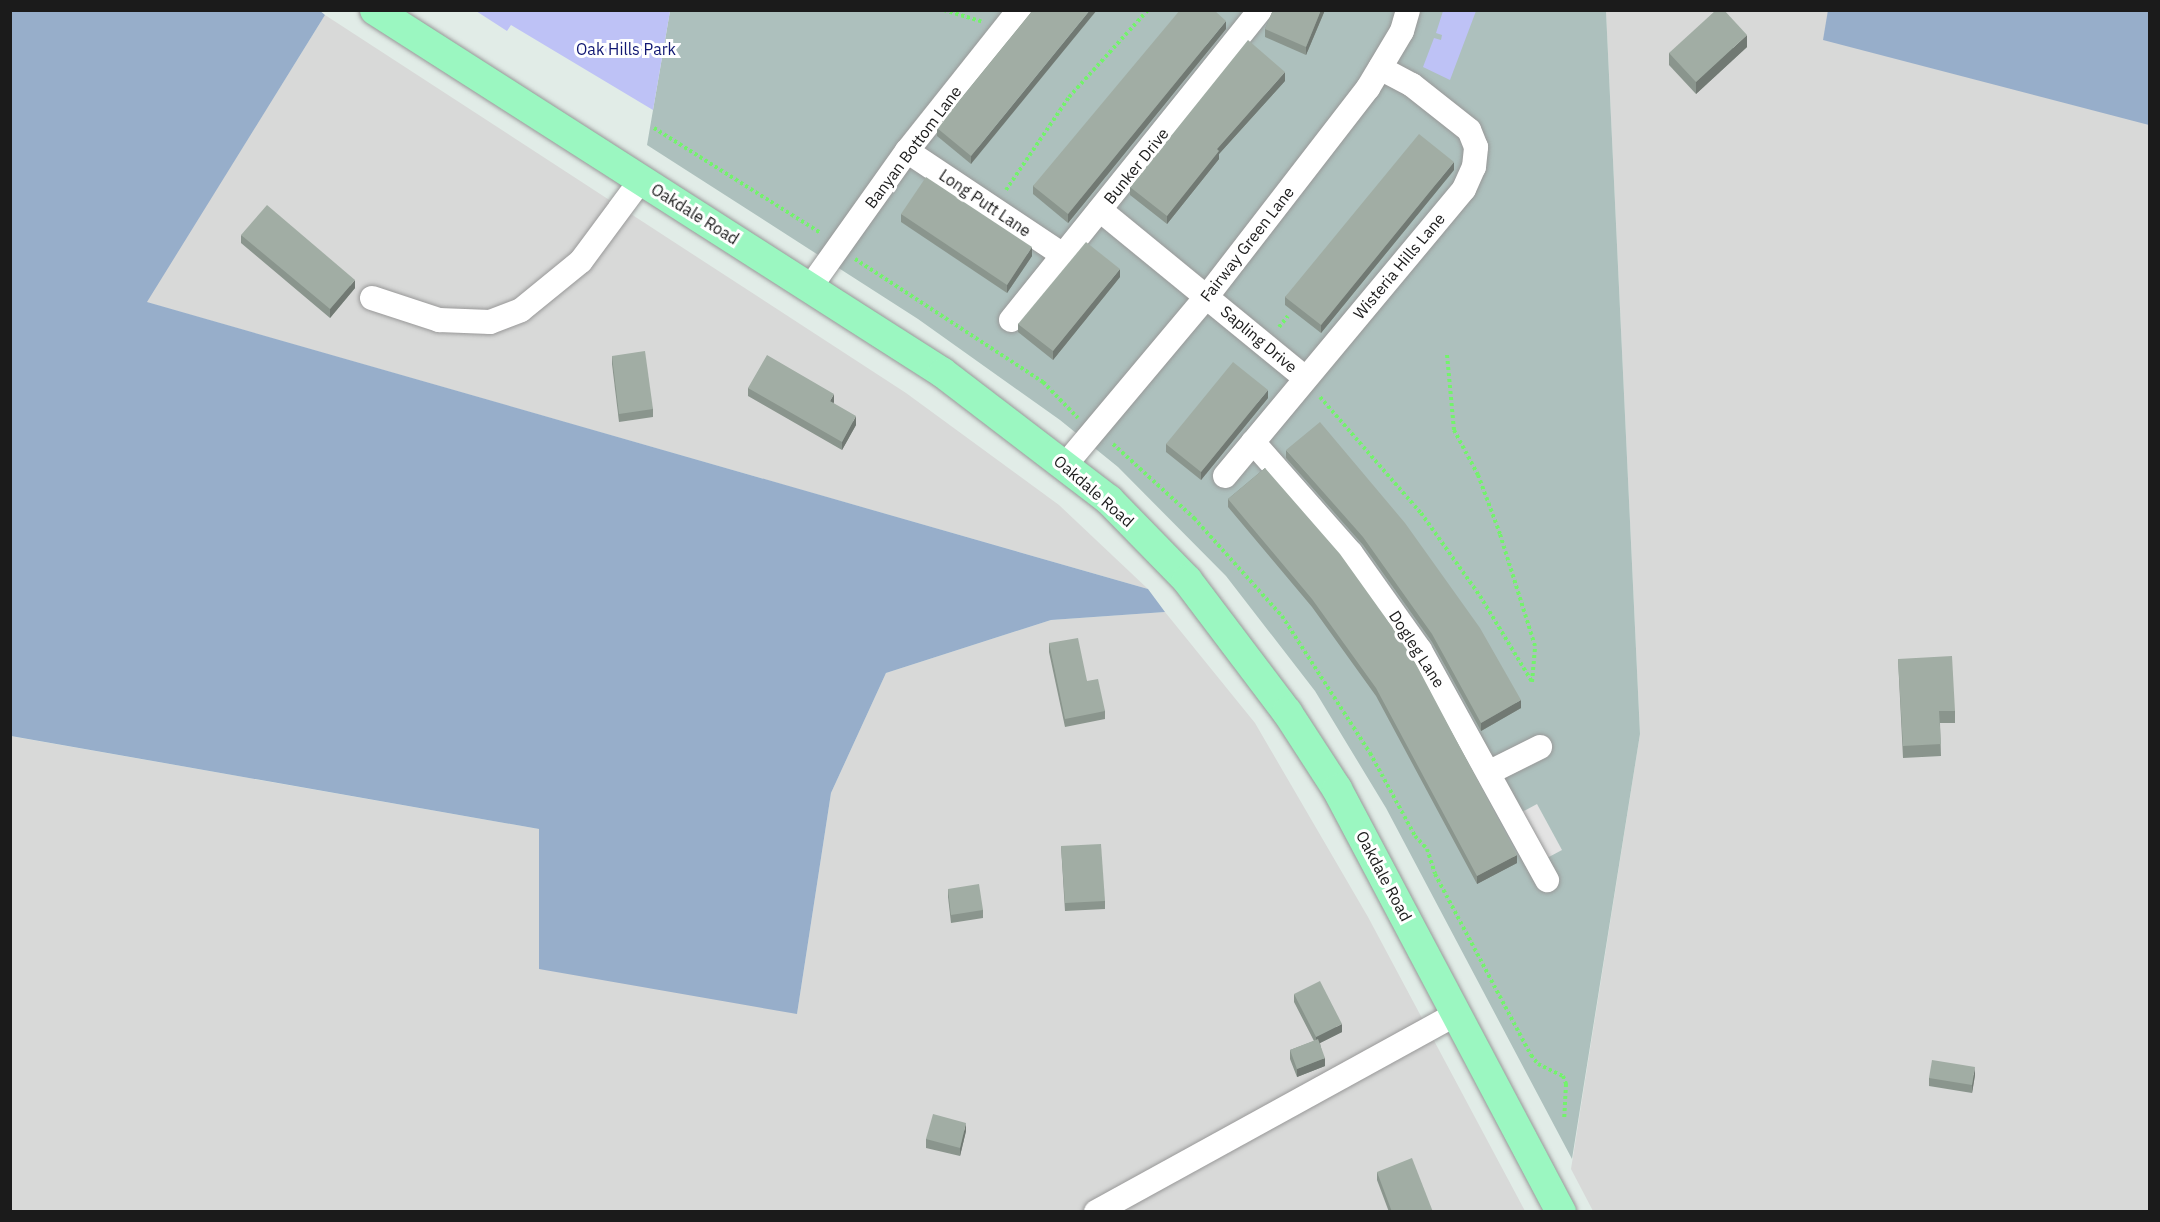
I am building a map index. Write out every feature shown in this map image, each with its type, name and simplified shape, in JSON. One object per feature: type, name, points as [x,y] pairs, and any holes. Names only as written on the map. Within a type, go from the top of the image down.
[{"type":"main road","name":"Oakdale Road","points":[[375,10],[811,286],[943,373],[1066,464],[1109,500],[1187,580],[1287,712],[1337,789],[1458,1013],[1561,1212]]},
{"type":"street","name":"Banyan Bottom Lane","points":[[811,286],[908,151],[1019,10]]},
{"type":"street","name":"Bunker Drive","points":[[1011,320],[1260,10]]},
{"type":"street","name":"Fairway Green Lane","points":[[1066,464],[1208,295],[1380,68],[1402,31],[1408,10]]},
{"type":"street","name":"Wisteria Hills Lane","points":[[1225,476],[1253,442],[1311,386],[1464,189],[1474,167],[1476,147],[1469,130],[1412,85],[1380,68]]},
{"type":"street","name":"Long Putt Lane","points":[[908,151],[1063,255]]},
{"type":"street","points":[[372,298],[439,320],[490,322],[521,310],[581,261],[641,180]]},
{"type":"street","name":"Sapling Drive","points":[[1100,210],[1208,295],[1311,386]]},
{"type":"street","name":"Dogleg Lane","points":[[1253,442],[1351,553],[1420,650],[1490,772],[1547,880]]},
{"type":"street","points":[[1490,772],[1540,747]]},
{"type":"street","points":[[1096,1212],[1458,1013]]},
{"type":"path","points":[[944,10],[987,20]]},
{"type":"path","points":[[1000,198],[1069,97],[1148,10]]},
{"type":"path","points":[[654,128],[838,246],[1042,382],[1078,418]]},
{"type":"path","points":[[1311,386],[1421,513],[1480,596],[1532,682],[1535,646],[1500,534],[1478,475],[1454,429],[1447,354]]},
{"type":"path","points":[[1107,440],[1194,518],[1282,616],[1370,753],[1415,836],[1427,849],[1435,874],[1531,1055],[1538,1064],[1563,1076],[1566,1084],[1564,1119]]},
{"type":"shaded area","points":[[319,10],[325,15],[147,302],[1148,589],[1165,612],[1051,620],[886,673],[831,793],[797,1014],[539,969],[539,829],[11,736],[11,11]]},
{"type":"shaded area","points":[[1828,10],[2149,11],[2149,125],[1823,40]]},
{"type":"shaded area","points":[[670,11],[1606,11],[1640,734],[1572,1159],[1386,808],[1315,691],[1226,576],[1118,467],[1060,420],[918,319],[647,145]]},
{"type":"shaded area","points":[[1606,11],[2149,11],[2149,1211],[1593,1211],[1571,1169],[1640,734]]},
{"type":"shaded area","points":[[325,15],[906,393],[1059,505],[1148,589],[146,302]]},
{"type":"shaded area","points":[[1165,612],[1255,723],[1368,917],[1525,1211],[11,1211],[10,736],[539,829],[797,1014],[831,793],[886,673],[1051,620]]},
{"type":"shaded area","points":[[1537,804],[1562,850],[1547,858],[1522,812]]},
{"type":"green space","name":"Oak Hills Park","points":[[476,11],[670,11],[653,110],[511,25],[507,31]]},
{"type":"green space","points":[[1443,11],[1476,11],[1450,80],[1423,67],[1434,38],[1441,40],[1442,35],[1436,33]]},
{"type":"building","points":[[1033,10],[1090,10],[971,156],[937,128]]},
{"type":"building","points":[[1180,10],[1214,10],[1226,21],[1068,214],[1033,186]]},
{"type":"building","points":[[1273,10],[1321,10],[1306,47],[1265,29]]},
{"type":"building","points":[[1716,10],[1724,10],[1747,35],[1696,82],[1669,53]]},
{"type":"building","points":[[1248,40],[1285,72],[1217,149],[1219,151],[1167,216],[1130,187]]},
{"type":"building","points":[[1419,134],[1454,162],[1321,325],[1285,297]]},
{"type":"building","points":[[926,177],[1032,247],[1007,285],[901,214]]},
{"type":"building","points":[[267,205],[355,280],[330,309],[241,235]]},
{"type":"building","points":[[1086,242],[1120,269],[1053,351],[1018,324]]},
{"type":"building","points":[[645,351],[653,409],[619,414],[612,356]]},
{"type":"building","points":[[767,355],[834,394],[830,401],[856,416],[842,442],[748,388]]},
{"type":"building","points":[[1233,362],[1268,390],[1201,472],[1166,444]]},
{"type":"building","points":[[1320,422],[1405,523],[1480,628],[1521,700],[1481,723],[1432,634],[1363,537],[1286,450]]},
{"type":"building","points":[[1265,468],[1340,554],[1408,649],[1517,855],[1477,876],[1376,688],[1312,599],[1228,499]]},
{"type":"building","points":[[1078,638],[1087,681],[1098,679],[1105,711],[1065,719],[1049,643]]},
{"type":"building","points":[[1952,656],[1955,711],[1939,711],[1941,744],[1903,746],[1898,659]]},
{"type":"building","points":[[1101,844],[1105,901],[1065,903],[1061,846]]},
{"type":"building","points":[[979,884],[983,910],[951,915],[948,889]]},
{"type":"building","points":[[1320,981],[1342,1024],[1316,1037],[1294,994]]},
{"type":"building","points":[[1318,1039],[1325,1058],[1297,1069],[1290,1050]]},
{"type":"building","points":[[1932,1060],[1975,1067],[1972,1085],[1929,1078]]},
{"type":"building","points":[[933,1114],[966,1123],[960,1148],[926,1139]]},
{"type":"building","points":[[1412,1158],[1433,1212],[1392,1212],[1377,1172]]}]
